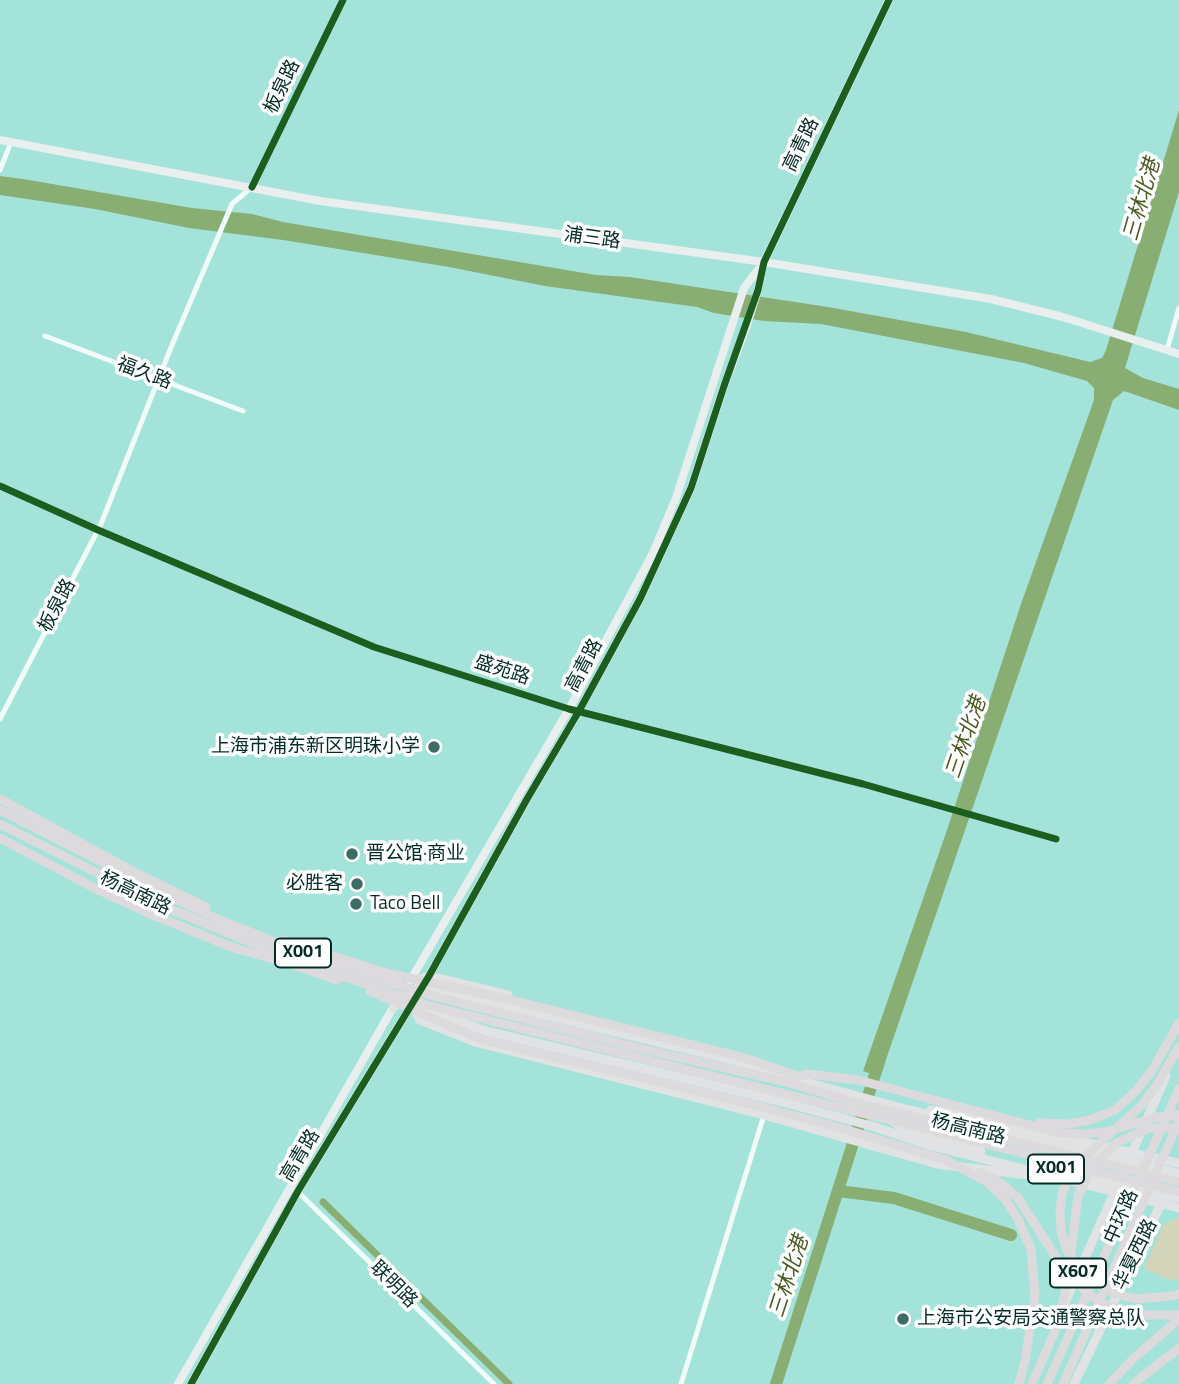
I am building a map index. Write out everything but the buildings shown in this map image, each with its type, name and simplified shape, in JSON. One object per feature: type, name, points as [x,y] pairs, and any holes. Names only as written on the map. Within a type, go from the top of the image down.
[{"type":"highway","points":[[0,799],[156,884],[275,937]]},
{"type":"highway","name":"杨高南路","points":[[2,812],[170,897],[240,928],[296,951],[421,992],[845,1115],[878,1114],[1179,1182]]},
{"type":"highway","name":"杨高南路","points":[[0,825],[165,907],[263,947],[428,1005],[625,1050],[757,1076],[845,1115]]},
{"type":"highway","points":[[0,838],[148,913],[234,948],[288,963]]},
{"type":"highway","name":"杨高南路","points":[[240,928],[386,973],[503,998],[741,1057],[799,1076]]},
{"type":"highway","name":"杨高南路","points":[[263,947],[288,963],[373,992],[480,1039],[799,1116]]},
{"type":"highway","points":[[994,1117],[1050,1125],[1069,1124],[1090,1120],[1115,1110],[1136,1091],[1153,1069],[1179,1023]]},
{"type":"highway","points":[[1179,1046],[1142,1105],[1080,1161],[1062,1194],[1060,1211],[1061,1231],[1066,1248],[1077,1267],[1090,1280],[1116,1294],[1136,1299],[1179,1294]]},
{"type":"highway","name":"X001","points":[[799,1076],[858,1080],[1060,1133],[1084,1135],[1105,1132],[1157,1117],[1179,1115]]},
{"type":"highway","name":"中环路","points":[[1047,1384],[1179,1089]]},
{"type":"highway","name":"杨高南路","points":[[878,1114],[893,1122],[937,1128],[1179,1192]]},
{"type":"highway","name":"X001","points":[[799,1116],[845,1115],[923,1154],[946,1160]]},
{"type":"highway","name":"中环路","points":[[1063,1384],[1179,1122]]},
{"type":"highway","points":[[1030,1384],[1058,1324],[1067,1284],[1078,1196],[1093,1165],[1116,1143],[1150,1128],[1179,1128]]},
{"type":"highway","points":[[946,1160],[977,1170],[1002,1184],[1018,1198],[1061,1265],[1089,1295],[1107,1305],[1136,1315],[1179,1317]]},
{"type":"highway","points":[[946,1160],[987,1182],[1004,1199],[1018,1219],[1031,1248],[1035,1295],[1019,1384]]},
{"type":"highway","points":[[1109,1384],[1179,1317]]},
{"type":"highway","points":[[1133,1384],[1179,1348]]},
{"type":"main road","name":"高青路","points":[[400,998],[618,622],[670,514],[744,288],[764,262],[888,0]]},
{"type":"main road","name":"浦三路","points":[[0,140],[104,162],[320,201],[764,262],[990,299],[1063,317],[1179,354]]},
{"type":"main road","name":"高青路","points":[[178,1384],[295,1189],[429,976],[640,599],[691,488],[723,386],[747,325],[764,262]]},
{"type":"main road","name":"杨高南路","points":[[2,812],[226,920],[406,987]]},
{"type":"main road","name":"杨高南路","points":[[0,825],[163,908],[326,974],[400,998]]},
{"type":"main road","name":"杨高南路","points":[[326,974],[400,998],[486,1031],[783,1098],[807,1108],[845,1115],[909,1110],[941,1111],[1179,1163]]},
{"type":"main road","points":[[391,1012],[400,998],[429,976]]},
{"type":"main road","points":[[406,987],[429,976],[712,1046],[733,1060]]},
{"type":"main road","name":"杨高南路","points":[[422,986],[733,1060],[757,1076]]},
{"type":"main road","points":[[400,998],[422,986]]},
{"type":"main road","points":[[382,993],[392,1001],[391,1012]]},
{"type":"main road","name":"杨高南路","points":[[411,1004],[420,1020],[475,1042],[764,1115]]},
{"type":"main road","name":"高青路","points":[[191,1384],[391,1012]]},
{"type":"main road","name":"X607","points":[[1030,1384],[1179,1046]]},
{"type":"main road","name":"杨高南路","points":[[743,1065],[799,1076],[845,1115],[867,1146],[953,1167],[1092,1184]]},
{"type":"main road","name":"杨高南路","points":[[783,1098],[799,1116]]},
{"type":"main road","name":"杨高南路","points":[[909,1110],[937,1128],[1179,1198]]},
{"type":"main road","name":"杨高南路","points":[[787,1113],[817,1131]]},
{"type":"main road","name":"杨高南路","points":[[878,1114],[932,1146],[1179,1208]]},
{"type":"main road","name":"X001","points":[[764,1115],[817,1131],[845,1115]]},
{"type":"main road","name":"杨高南路","points":[[937,1128],[1179,1173]]},
{"type":"main road","name":"华夏西路","points":[[1074,1384],[1179,1163]]},
{"type":"street","name":"板泉路","points":[[0,719],[98,530],[232,204],[252,187],[342,0]]},
{"type":"street","points":[[0,170],[11,142]]},
{"type":"street","points":[[1167,349],[1179,308]]},
{"type":"street","name":"福久路","points":[[45,336],[243,411]]},
{"type":"street","name":"盛苑路","points":[[0,486],[374,647],[569,709],[863,784],[1056,839]]},
{"type":"street","points":[[681,1384],[764,1115]]},
{"type":"street","name":"联明路","points":[[295,1189],[494,1384]]},
{"type":"shaded area","points":[[1179,110],[1179,192],[1125,368],[1143,378],[1179,389],[1179,410],[1124,391],[1113,400],[880,1077],[863,1071],[947,830],[1022,601],[1094,400],[1094,388],[1087,381],[1024,363],[821,324],[764,321],[714,313],[697,307],[545,286],[449,267],[189,228],[95,209],[0,195],[0,176],[192,208],[252,214],[283,222],[596,275],[630,277],[828,307],[966,332],[1090,362],[1102,358],[1106,350]]},
{"type":"shaded area","points":[[1179,1217],[1179,1279],[1170,1280],[1144,1269],[1163,1225]]},
{"type":"waterway","name":"三林北港","points":[[776,1384],[879,1062]]},
{"type":"waterway","points":[[838,1191],[894,1198],[1011,1235]]},
{"type":"waterway","points":[[323,1202],[509,1384]]},
{"type":"cycle path","points":[[252,187],[343,0]]},
{"type":"cycle path","points":[[191,1384],[298,1191],[429,976],[640,599],[691,488],[758,290],[764,262],[889,0]]},
{"type":"cycle path","points":[[0,486],[374,647],[569,709],[863,784],[1056,839]]},
{"type":"place","name":"上海市浦东新区明珠小学","points":[[434,747]]},
{"type":"place","name":"晋公馆·商业","points":[[352,854]]},
{"type":"place","name":"必胜客","points":[[357,884]]},
{"type":"place","name":"Taco Bell","points":[[356,904]]},
{"type":"place","name":"上海市公安局交通警察总队","points":[[903,1319]]}]
